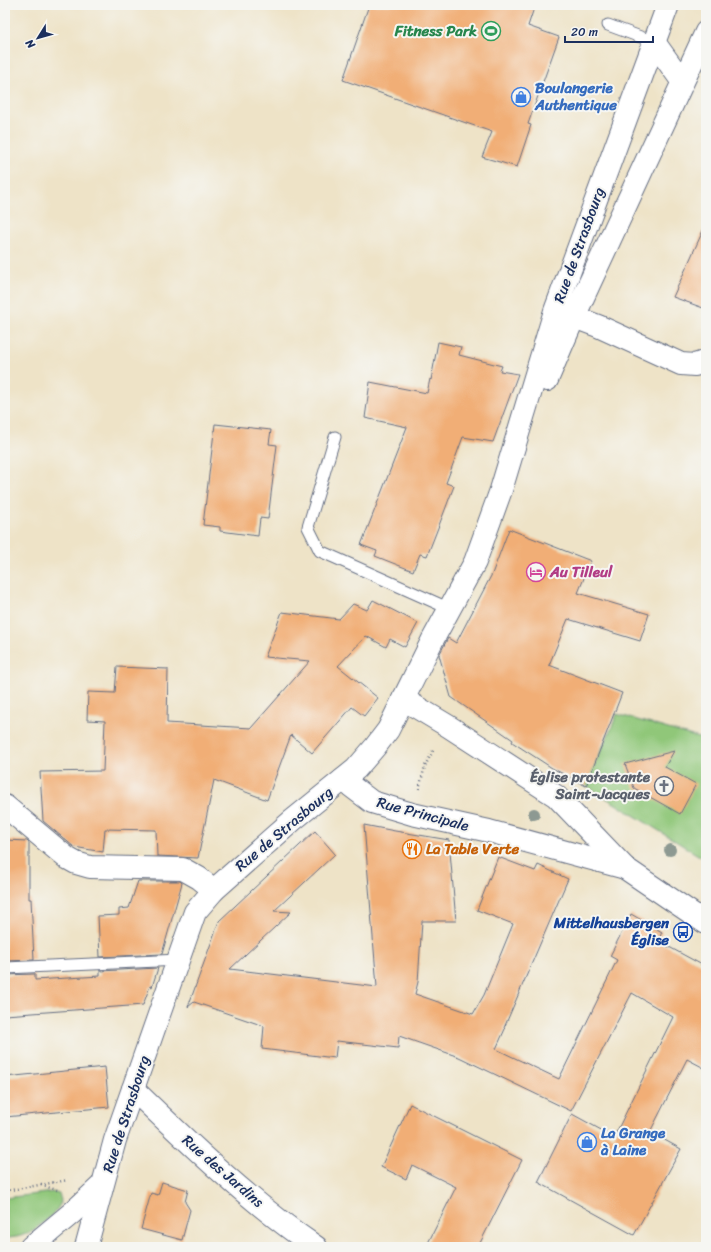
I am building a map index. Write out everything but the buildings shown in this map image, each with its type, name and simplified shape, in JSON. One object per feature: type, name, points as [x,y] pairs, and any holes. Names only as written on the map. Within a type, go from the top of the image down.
[{"type":"main road","name":"Rue de Strasbourg","points":[[501,490],[555,311],[668,5]]},
{"type":"main road","name":"Rue de Strasbourg","points":[[86,1247],[102,1185],[110,1164],[115,1140],[195,912],[214,890],[293,820],[356,769],[375,748],[388,730],[475,562],[501,490],[574,317],[706,32]]},
{"type":"main road","points":[[654,42],[682,81]]},
{"type":"main road","points":[[607,169],[615,170],[654,142]]},
{"type":"main road","points":[[574,317],[598,326],[681,364],[695,365],[706,361]]},
{"type":"main road","name":"Rue Principale","points":[[403,699],[448,726],[556,796],[625,868],[706,923]]},
{"type":"main road","name":"Rue Principale","points":[[342,780],[372,802],[412,814],[489,831],[625,868]]},
{"type":"main road","points":[[5,806],[67,858],[76,863],[90,867],[183,869],[199,878],[214,890]]},
{"type":"main road","name":"Rue des Jardins","points":[[133,1089],[210,1161],[281,1221],[316,1247]]},
{"type":"main road","name":"Rue de Strasbourg","points":[[31,1247],[73,1212],[102,1185]]},
{"type":"lane","points":[[608,25],[654,42]]},
{"type":"lane","points":[[335,438],[308,527],[320,551],[450,609]]},
{"type":"lane","points":[[6,968],[178,960]]},
{"type":"path","points":[[412,814],[425,766],[448,726]]},
{"type":"path","points":[[5,1191],[75,1178],[110,1164]]},
{"type":"green space","points":[[617,714],[706,740],[706,860],[585,785]]},
{"type":"green space","points":[[52,1192],[59,1194],[61,1200],[57,1209],[52,1215],[35,1229],[26,1234],[5,1238],[5,1198]]},
{"type":"place","name":"Fitness Park","points":[[491,31]]},
{"type":"place","name":"Boulangerie Authentique","points":[[521,97]]},
{"type":"place","name":"Au Tilleul","points":[[536,572]]},
{"type":"place","name":"Église protestante Saint-Jacques","points":[[664,786]]},
{"type":"place","name":"La Table Verte","points":[[412,849]]},
{"type":"place","name":"Mittelhausbergen Église","points":[[683,932]]},
{"type":"place","name":"La Grange à Laine","points":[[587,1142]]}]
